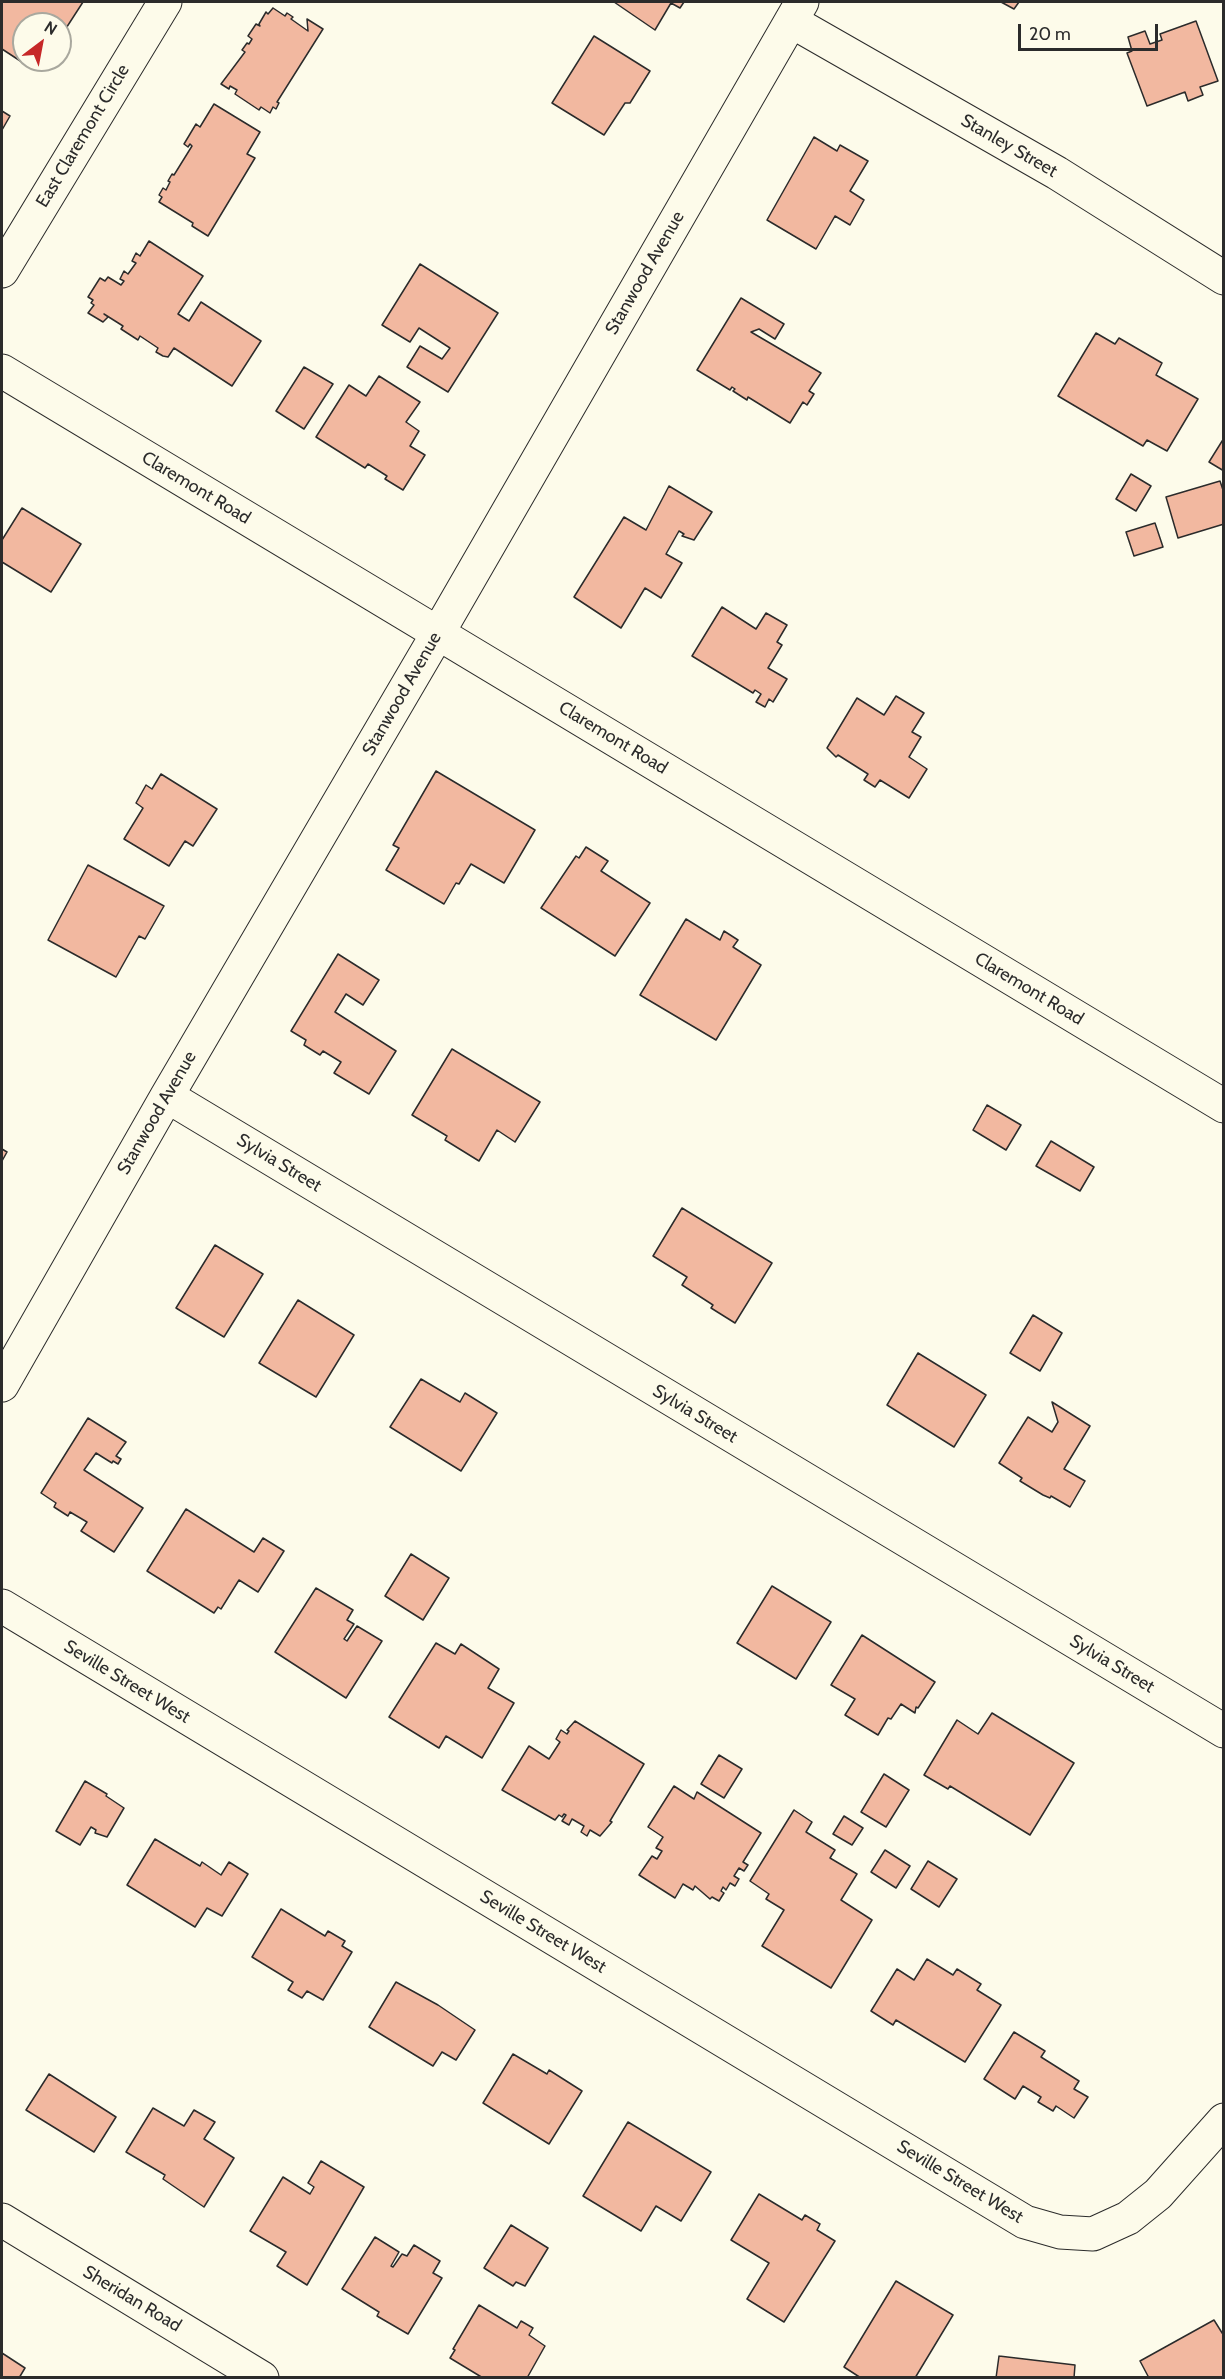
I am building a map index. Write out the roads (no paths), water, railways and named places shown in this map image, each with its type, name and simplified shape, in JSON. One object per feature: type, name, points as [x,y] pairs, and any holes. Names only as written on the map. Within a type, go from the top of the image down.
[{"type":"street","name":"East Claremont Circle","points":[[2,271],[165,2]]},
{"type":"street","name":"Stanley Street","points":[[796,11],[1224,278]]},
{"type":"street","name":"Stanwood Avenue","points":[[2,1385],[796,11]]},
{"type":"street","name":"Claremont Road","points":[[2,371],[1224,1106]]},
{"type":"street","name":"Sylvia Street","points":[[167,1096],[1224,1731]]},
{"type":"street","name":"Seville Street West","points":[[2,1606],[1026,2222],[1059,2232],[1093,2234],[1128,2218],[1158,2194],[1224,2120]]},
{"type":"street","name":"Sheridan Road","points":[[2,2220],[262,2378]]}]
